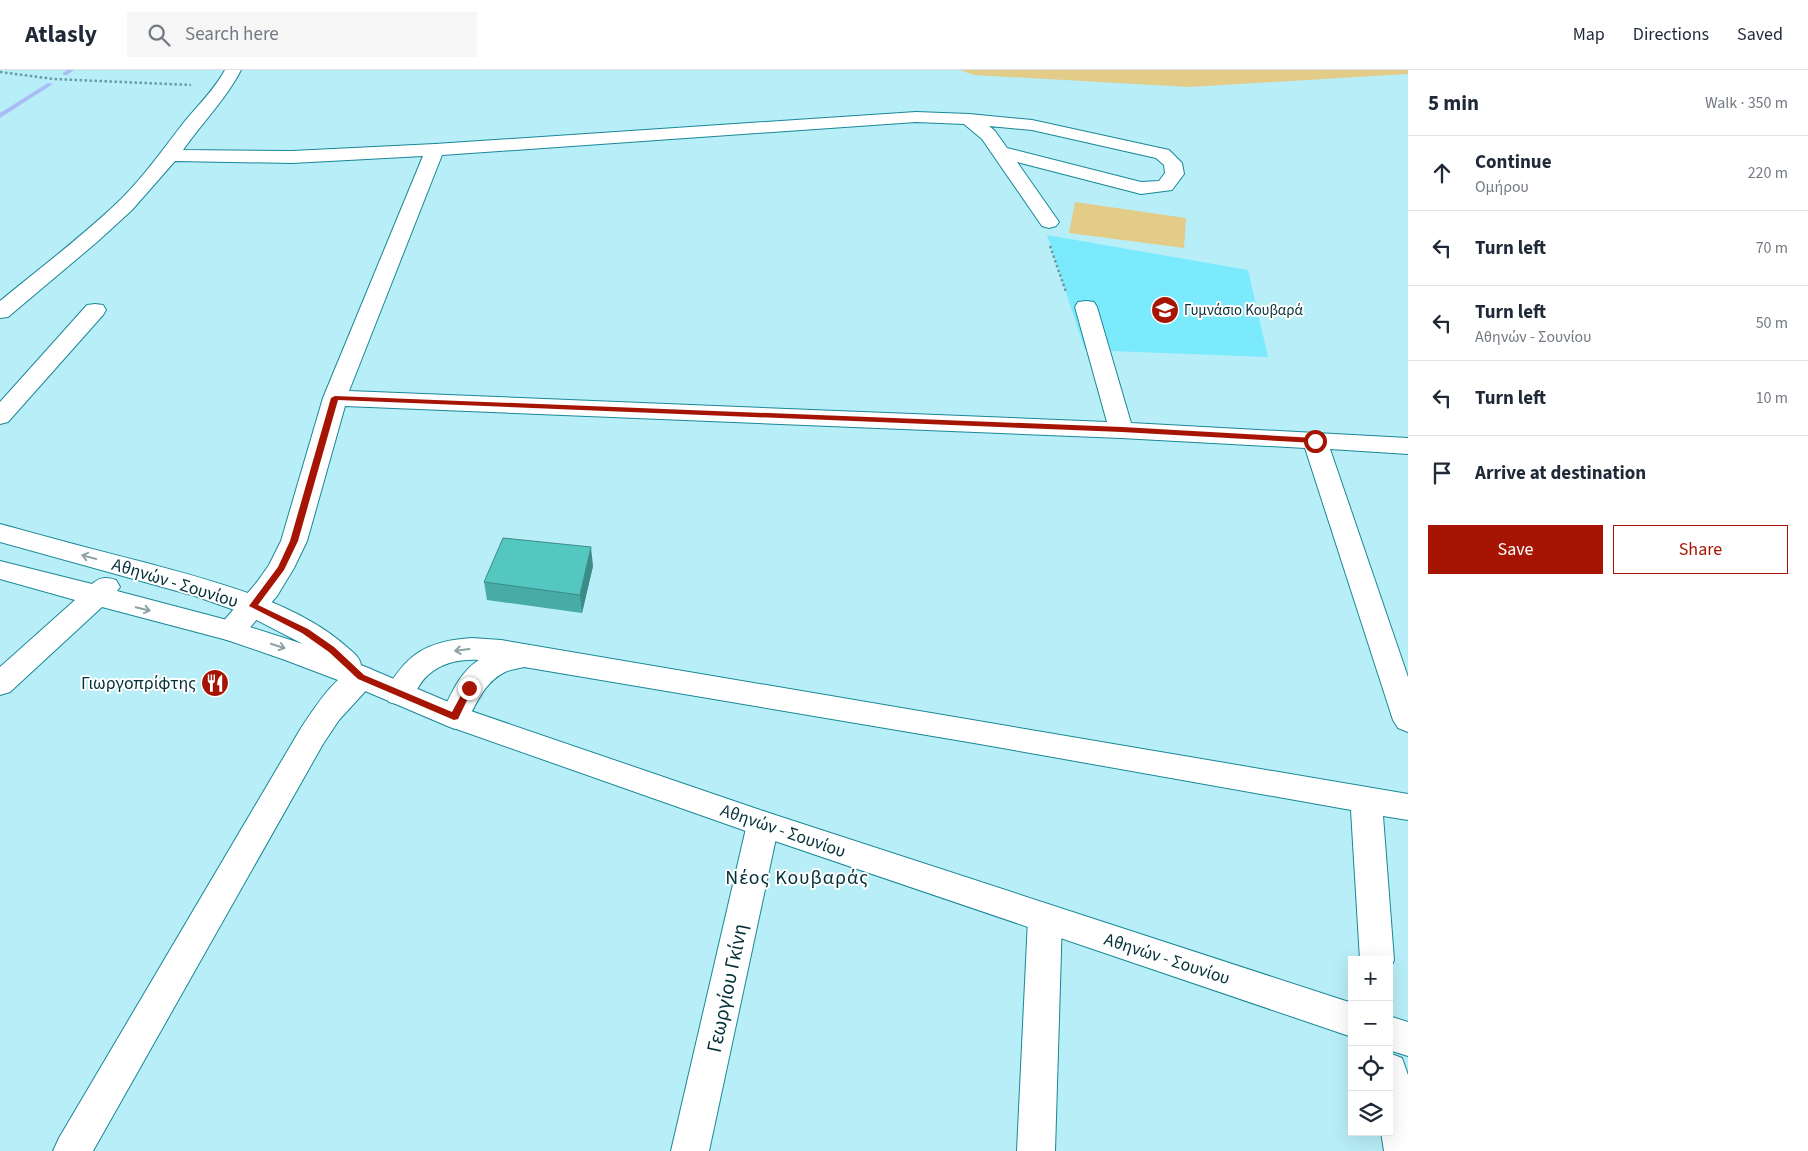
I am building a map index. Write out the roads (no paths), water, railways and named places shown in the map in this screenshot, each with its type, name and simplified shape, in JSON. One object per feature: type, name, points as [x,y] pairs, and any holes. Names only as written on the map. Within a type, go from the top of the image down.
[{"type":"street","points":[[0,312],[90,238],[125,206],[170,156],[228,78]]},
{"type":"street","points":[[170,156],[292,157],[435,150],[916,117],[969,119],[1032,125],[1162,154],[1173,163],[1175,174],[1165,186],[1140,188],[1001,152]]},
{"type":"street","points":[[969,119],[989,134],[1049,222]]},
{"type":"street","points":[[231,631],[253,606],[281,568],[294,541],[335,398],[435,150]]},
{"type":"street","points":[[1086,307],[1122,430]]},
{"type":"street","points":[[0,417],[95,310]]},
{"type":"street","points":[[335,398],[1122,430],[1408,446]]},
{"type":"street","points":[[1315,441],[1408,720]]},
{"type":"street","name":"Αθηνών - Σουνίου","points":[[0,533],[202,588],[253,606],[305,631],[332,650],[361,677]]},
{"type":"street","points":[[0,684],[126,568]]},
{"type":"street","name":"Αθηνών - Σουνίου","points":[[0,570],[231,631],[296,652],[361,677],[454,717],[763,824],[1348,1019]]},
{"type":"street","points":[[399,694],[420,666],[443,654],[461,649],[503,650],[528,657],[974,731],[1408,807]]},
{"type":"street","points":[[454,717],[469,688],[479,674],[493,664],[507,659],[528,657]]},
{"type":"street","points":[[72,1151],[157,1001],[312,736],[328,711],[342,694],[361,677]]},
{"type":"street","points":[[1366,800],[1377,956]]},
{"type":"street","name":"Γεωργίου Γκίνη","points":[[690,1151],[763,824]]},
{"type":"street","points":[[1036,1151],[1045,918]]},
{"type":"street","points":[[1393,1034],[1408,1039]]},
{"type":"street","points":[[1392,1091],[1403,1151]]},
{"type":"waterway","points":[[65,74],[71,70]]},
{"type":"waterway","points":[[0,116],[50,84]]},
{"type":"place","name":"Γυμνάσιο Κουβαρά","points":[[1165,310]]},
{"type":"place","name":"Γιωργοπρίφτης","points":[[215,683]]},
{"type":"district","name":"Νέος Κουβαράς","points":[[797,878]]}]
